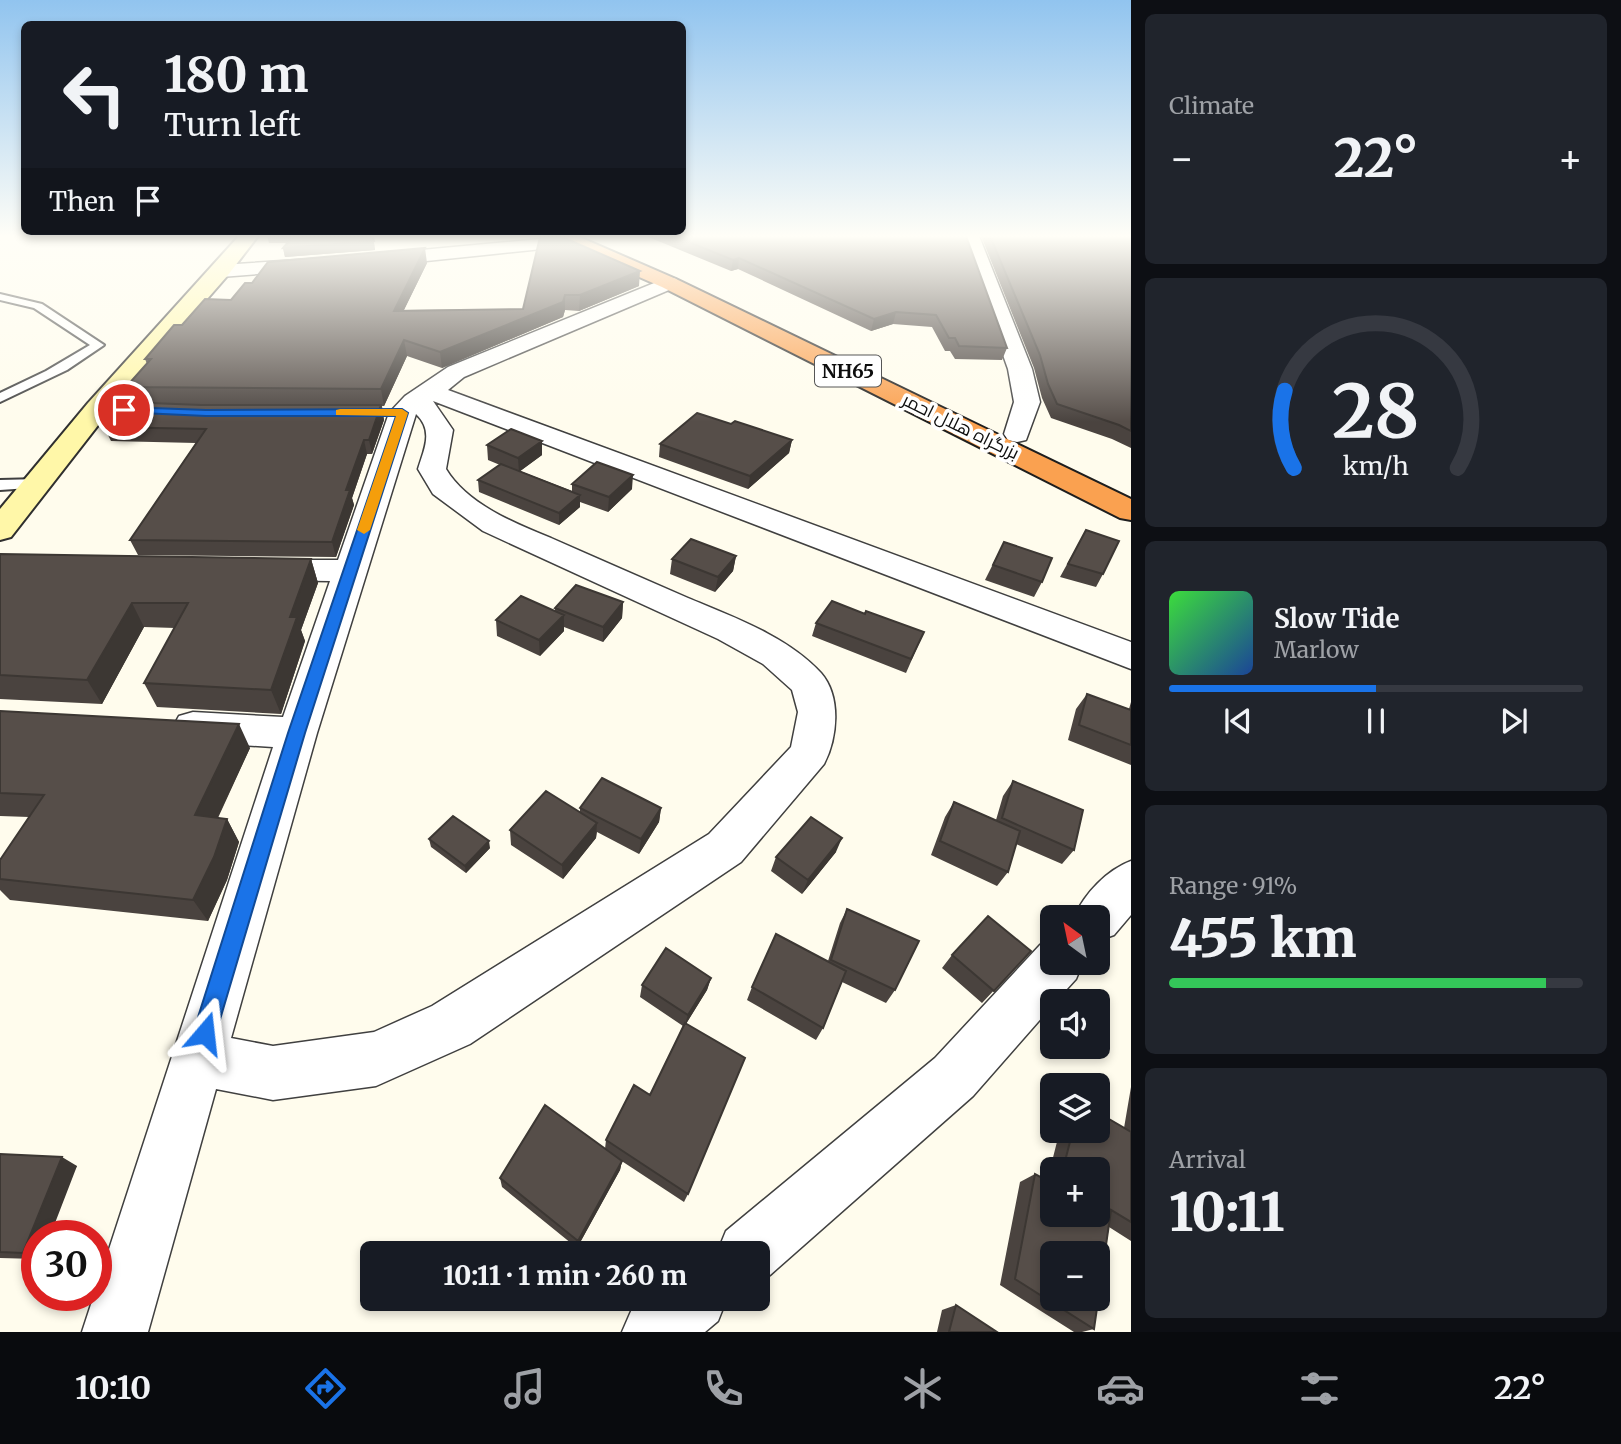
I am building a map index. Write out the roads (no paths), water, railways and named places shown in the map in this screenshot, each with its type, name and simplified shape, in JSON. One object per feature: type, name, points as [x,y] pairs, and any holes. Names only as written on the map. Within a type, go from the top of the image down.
[{"type":"highway","name":"بزرگراه هلال احمر","points":[[701,298],[1131,511]]},
{"type":"highway","name":"بزرگراه هلال احمر","points":[[736,298],[1131,487]]},
{"type":"street","points":[[0,530],[198,298]]},
{"type":"street","points":[[115,1332],[297,733],[349,571],[408,404],[456,372],[630,298]]},
{"type":"street","points":[[993,298],[1020,369],[1027,402],[1017,434]]},
{"type":"street","points":[[408,404],[1131,656]]},
{"type":"street","points":[[197,1058],[273,1073],[376,1059],[451,1025],[726,848],[810,753],[817,712],[808,684],[775,655],[730,630],[494,525],[443,488],[432,469],[442,435],[435,415],[408,404]]},
{"type":"street","points":[[237,569],[349,571]]},
{"type":"street","points":[[162,725],[297,733]]},
{"type":"street","points":[[1110,905],[1131,882]]},
{"type":"street","points":[[762,1241],[954,1077],[1046,975]]},
{"type":"street","points":[[655,1332],[680,1311]]},
{"type":"lane","points":[[0,398],[47,378],[98,345],[38,306],[5,298]]},
{"type":"lane","points":[[0,485],[39,484]]}]
